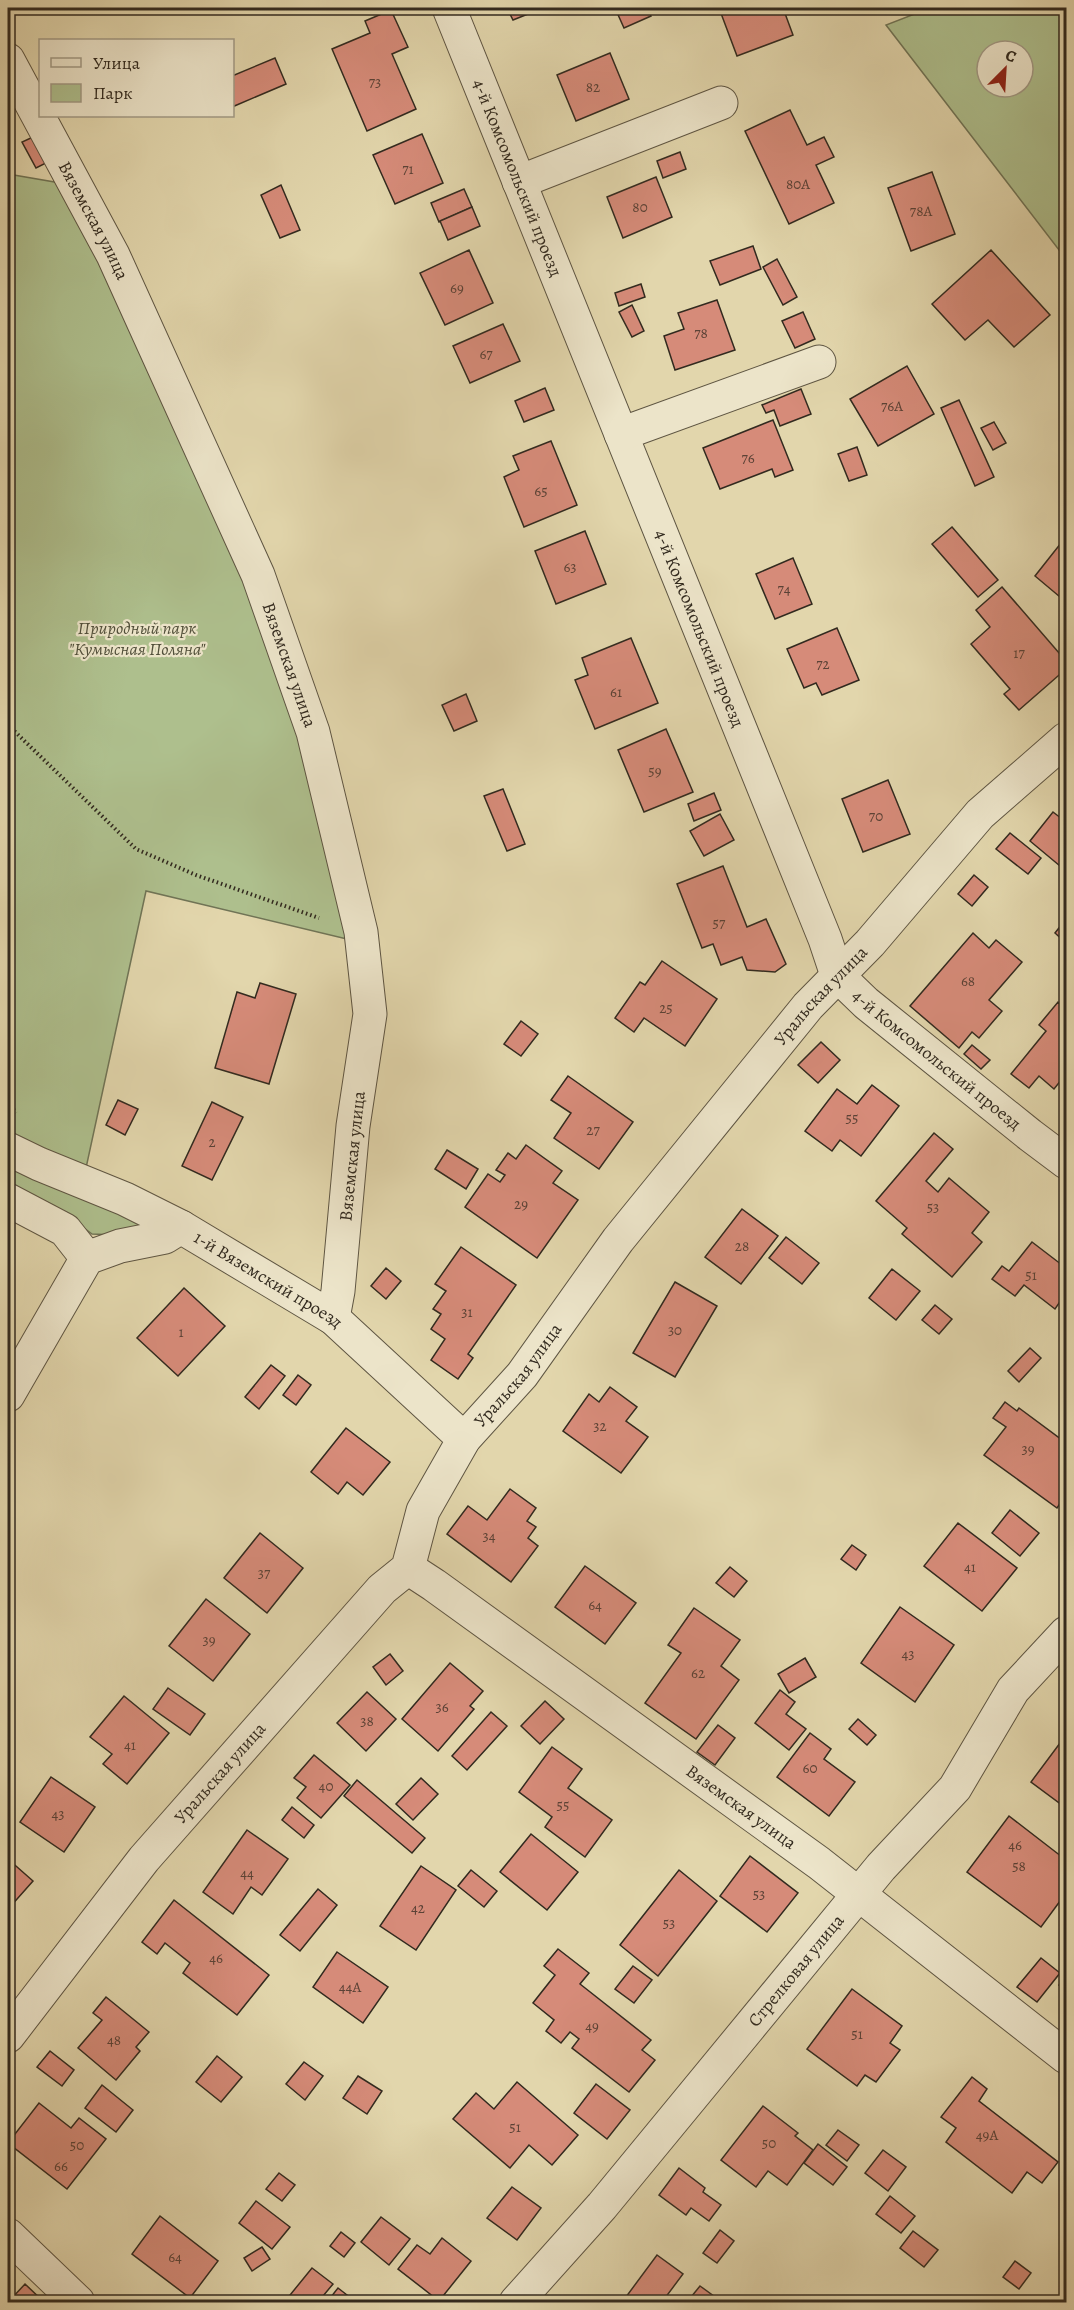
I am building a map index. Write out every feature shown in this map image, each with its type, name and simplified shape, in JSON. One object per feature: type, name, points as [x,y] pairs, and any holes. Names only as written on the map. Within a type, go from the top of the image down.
[{"type":"street","name":"4-й Комсомольский проезд","points":[[449,8],[825,939],[837,975],[875,1010],[1030,1136],[1066,1162]]},
{"type":"street","name":"Вяземская улица","points":[[8,60],[113,255],[258,575],[313,732],[362,932],[370,1014],[353,1126],[338,1291],[333,1318]]},
{"type":"street","points":[[519,182],[721,103]]},
{"type":"street","points":[[621,434],[819,362]]},
{"type":"street","name":"Уральская улица","points":[[8,2037],[144,1859],[382,1589],[408,1568],[423,1511],[464,1439],[522,1375],[618,1240],[808,1006],[870,943],[980,814],[1066,739]]},
{"type":"street","points":[[8,1149],[125,1199],[181,1227]]},
{"type":"street","points":[[8,1200],[65,1230],[87,1257],[8,1395]]},
{"type":"street","name":"1-й Вяземский проезд","points":[[87,1257],[120,1246],[165,1237],[181,1227],[333,1318],[464,1439]]},
{"type":"street","name":"Вяземская улица","points":[[408,1568],[810,1856],[1066,2057]]},
{"type":"street","name":"Стрелковая улица","points":[[516,2302],[602,2206],[858,1894],[955,1788],[1013,1690],[1066,1633]]},
{"type":"street","points":[[8,2235],[78,2302]]},
{"type":"path","points":[[8,725],[136,849],[196,875],[362,932]]},
{"type":"green space","points":[[930,8],[1066,8],[1066,259],[886,25]]},
{"type":"green space","name":"Природный парк \"Кумысная Поляна\"","points":[[8,174],[66,184],[254,579],[305,740],[351,940],[146,891],[81,1191],[151,1227],[115,1235],[92,1234],[72,1219],[8,1186]]},
{"type":"building","points":[[507,8],[543,8],[513,20]]},
{"type":"building","points":[[615,8],[648,8],[651,16],[624,28]]},
{"type":"building","points":[[719,8],[783,8],[793,35],[737,56]]},
{"type":"building","points":[[391,10],[408,47],[392,54],[416,109],[367,131],[332,49],[370,33],[365,21]]},
{"type":"building","points":[[610,53],[629,99],[576,121],[557,75]]},
{"type":"building","points":[[275,58],[286,84],[234,106],[234,75]]},
{"type":"building","points":[[790,110],[807,145],[824,137],[834,157],[816,165],[834,203],[789,224],[745,131]]},
{"type":"building","points":[[422,134],[443,183],[395,204],[373,155]]},
{"type":"building","points":[[33,137],[46,163],[36,168],[22,142]]},
{"type":"building","points":[[680,152],[686,169],[663,178],[657,161]]},
{"type":"building","points":[[932,172],[955,234],[911,251],[888,188]]},
{"type":"building","points":[[656,177],[672,217],[623,238],[607,197]]},
{"type":"building","points":[[281,185],[300,230],[280,238],[261,195]]},
{"type":"building","points":[[464,189],[472,207],[439,222],[431,203]]},
{"type":"building","points":[[472,207],[480,226],[448,240],[440,221]]},
{"type":"building","points":[[753,246],[761,269],[720,285],[710,261]]},
{"type":"building","points":[[469,250],[493,303],[445,325],[420,273]]},
{"type":"building","points":[[991,250],[1050,315],[1014,347],[988,320],[965,340],[932,304]]},
{"type":"building","points":[[777,259],[797,297],[783,305],[763,267]]},
{"type":"building","points":[[641,284],[645,297],[619,306],[615,293]]},
{"type":"building","points":[[717,300],[735,350],[675,370],[664,336],[684,329],[678,313]]},
{"type":"building","points":[[632,305],[644,331],[632,337],[619,312]]},
{"type":"building","points":[[803,312],[815,339],[795,348],[782,321]]},
{"type":"building","points":[[503,324],[520,361],[470,383],[453,346]]},
{"type":"building","points":[[907,366],[934,414],[878,446],[850,399]]},
{"type":"building","points":[[545,388],[554,410],[524,422],[515,401]]},
{"type":"building","points":[[801,389],[811,414],[780,426],[774,410],[766,413],[762,405]]},
{"type":"building","points":[[959,400],[994,477],[975,486],[941,408]]},
{"type":"building","points":[[773,420],[793,470],[775,477],[772,469],[720,489],[703,448]]},
{"type":"building","points":[[994,422],[1006,443],[993,450],[981,428]]},
{"type":"building","points":[[551,441],[577,505],[524,527],[504,477],[519,470],[513,456]]},
{"type":"building","points":[[857,447],[867,475],[849,481],[838,454]]},
{"type":"building","points":[[952,527],[998,580],[978,597],[932,544]]},
{"type":"building","points":[[585,531],[606,584],[556,604],[535,551]]},
{"type":"building","points":[[1061,543],[1066,547],[1066,602],[1035,576]]},
{"type":"building","points":[[793,558],[812,604],[775,619],[756,574]]},
{"type":"building","points":[[1002,587],[1066,661],[1066,669],[1019,710],[1004,694],[1010,689],[971,644],[990,627],[976,610]]},
{"type":"building","points":[[837,628],[859,680],[822,695],[816,683],[804,688],[787,649]]},
{"type":"building","points":[[631,638],[658,703],[595,729],[575,680],[588,675],[582,658]]},
{"type":"building","points":[[466,694],[477,721],[454,731],[442,705]]},
{"type":"building","points":[[666,729],[693,792],[644,812],[618,750]]},
{"type":"building","points":[[888,780],[910,834],[863,852],[842,799]]},
{"type":"building","points":[[503,789],[525,844],[507,851],[484,796]]},
{"type":"building","points":[[714,793],[721,810],[694,821],[688,804]]},
{"type":"building","points":[[1053,812],[1066,822],[1066,871],[1030,841]]},
{"type":"building","points":[[720,814],[734,840],[704,856],[690,831]]},
{"type":"building","points":[[1010,833],[1041,858],[1028,874],[996,849]]},
{"type":"building","points":[[723,866],[747,927],[766,919],[786,964],[775,972],[747,970],[742,957],[721,965],[713,944],[702,948],[677,884]]},
{"type":"building","points":[[974,875],[988,887],[972,906],[958,894]]},
{"type":"building","points":[[1066,919],[1066,943],[1055,933]]},
{"type":"building","points":[[973,933],[989,948],[996,940],[1022,962],[989,1000],[1002,1011],[979,1038],[972,1032],[959,1048],[910,1006]]},
{"type":"building","points":[[662,961],[717,999],[685,1046],[644,1018],[634,1032],[615,1018],[640,982],[645,985]]},
{"type":"building","points":[[260,983],[296,994],[269,1084],[215,1068],[237,992],[255,998]]},
{"type":"building","points":[[1058,1002],[1066,1010],[1066,1074],[1054,1089],[1039,1076],[1029,1088],[1011,1074],[1046,1031],[1039,1025]]},
{"type":"building","points":[[521,1021],[538,1034],[521,1056],[504,1044]]},
{"type":"building","points":[[821,1042],[840,1060],[818,1083],[798,1065]]},
{"type":"building","points":[[972,1045],[990,1060],[981,1069],[964,1054]]},
{"type":"building","points":[[568,1076],[633,1122],[599,1169],[554,1138],[571,1113],[551,1100]]},
{"type":"building","points":[[872,1085],[899,1106],[861,1156],[840,1140],[832,1151],[805,1131],[837,1089],[857,1104]]},
{"type":"building","points":[[118,1100],[138,1109],[125,1135],[106,1125]]},
{"type":"building","points":[[212,1102],[243,1117],[212,1180],[182,1166]]},
{"type":"building","points":[[934,1133],[953,1149],[926,1181],[938,1192],[949,1178],[989,1212],[972,1233],[982,1242],[952,1277],[902,1234],[907,1228],[876,1201]]},
{"type":"building","points":[[526,1145],[562,1171],[553,1183],[578,1200],[537,1258],[465,1207],[488,1174],[500,1182],[505,1175],[496,1170],[508,1153],[516,1159]]},
{"type":"building","points":[[447,1150],[478,1169],[466,1189],[435,1169]]},
{"type":"building","points":[[742,1209],[778,1236],[741,1284],[705,1257]]},
{"type":"building","points":[[786,1237],[819,1263],[802,1284],[769,1258]]},
{"type":"building","points":[[1032,1242],[1066,1268],[1066,1293],[1055,1309],[1024,1285],[1015,1296],[992,1279],[1002,1266],[1009,1271]]},
{"type":"building","points":[[461,1247],[516,1285],[468,1354],[473,1358],[458,1379],[431,1360],[445,1339],[431,1329],[441,1314],[433,1309],[446,1291],[435,1284]]},
{"type":"building","points":[[386,1268],[401,1281],[386,1299],[371,1286]]},
{"type":"building","points":[[892,1269],[920,1291],[896,1320],[869,1298]]},
{"type":"building","points":[[675,1282],[717,1306],[675,1377],[633,1353]]},
{"type":"building","points":[[184,1288],[225,1326],[178,1376],[137,1338]]},
{"type":"building","points":[[935,1305],[952,1319],[939,1334],[922,1320]]},
{"type":"building","points":[[1030,1348],[1041,1358],[1019,1382],[1008,1371]]},
{"type":"building","points":[[271,1365],[285,1376],[259,1409],[245,1397]]},
{"type":"building","points":[[298,1375],[311,1385],[296,1405],[283,1395]]},
{"type":"building","points":[[610,1387],[637,1407],[626,1421],[648,1437],[621,1473],[563,1431],[589,1394],[599,1402]]},
{"type":"building","points":[[1005,1402],[1017,1411],[1019,1408],[1066,1443],[1066,1495],[1057,1508],[984,1455],[1006,1427],[993,1418]]},
{"type":"building","points":[[346,1428],[390,1462],[363,1495],[347,1482],[338,1494],[311,1472]]},
{"type":"building","points":[[510,1489],[536,1508],[527,1521],[536,1527],[528,1538],[538,1546],[511,1582],[447,1534],[468,1506],[487,1520]]},
{"type":"building","points":[[1010,1510],[1039,1533],[1020,1556],[992,1533]]},
{"type":"building","points":[[958,1523],[1017,1568],[982,1611],[924,1566]]},
{"type":"building","points":[[260,1533],[303,1568],[267,1613],[224,1578]]},
{"type":"building","points":[[852,1545],[866,1555],[856,1570],[841,1559]]},
{"type":"building","points":[[585,1566],[636,1603],[605,1644],[555,1607]]},
{"type":"building","points":[[730,1567],[747,1581],[734,1597],[716,1583]]},
{"type":"building","points":[[206,1599],[250,1634],[213,1681],[169,1646]]},
{"type":"building","points":[[900,1607],[954,1645],[915,1702],[861,1663]]},
{"type":"building","points":[[694,1608],[740,1640],[721,1666],[739,1680],[696,1739],[645,1703],[681,1653],[668,1645]]},
{"type":"building","points":[[390,1654],[403,1671],[386,1685],[373,1667]]},
{"type":"building","points":[[805,1658],[816,1677],[789,1693],[778,1674]]},
{"type":"building","points":[[450,1663],[483,1691],[470,1706],[474,1709],[438,1751],[402,1719]]},
{"type":"building","points":[[168,1688],[205,1714],[190,1735],[153,1709]]},
{"type":"building","points":[[780,1690],[795,1702],[786,1714],[806,1729],[789,1750],[755,1723]]},
{"type":"building","points":[[367,1692],[396,1719],[366,1751],[337,1723]]},
{"type":"building","points":[[124,1696],[169,1733],[127,1784],[103,1764],[112,1754],[90,1737]]},
{"type":"building","points":[[545,1701],[564,1719],[540,1744],[521,1726]]},
{"type":"building","points":[[491,1712],[507,1726],[467,1770],[452,1756]]},
{"type":"building","points":[[858,1719],[876,1735],[867,1745],[849,1729]]},
{"type":"building","points":[[718,1725],[735,1738],[715,1765],[697,1752]]},
{"type":"building","points":[[810,1733],[831,1749],[824,1759],[855,1782],[829,1816],[777,1777]]},
{"type":"building","points":[[1066,1735],[1066,1808],[1031,1782]]},
{"type":"building","points":[[552,1747],[582,1769],[568,1788],[612,1820],[585,1857],[545,1827],[552,1817],[519,1792]]},
{"type":"building","points":[[314,1755],[350,1785],[321,1818],[297,1798],[306,1787],[294,1778]]},
{"type":"building","points":[[51,1777],[95,1807],[64,1852],[20,1822]]},
{"type":"building","points":[[421,1778],[438,1794],[413,1820],[396,1804]]},
{"type":"building","points":[[357,1780],[425,1838],[412,1853],[344,1796]]},
{"type":"building","points":[[292,1807],[314,1825],[304,1838],[282,1820]]},
{"type":"building","points":[[1009,1816],[1066,1860],[1066,1893],[1041,1927],[967,1872]]},
{"type":"building","points":[[247,1830],[288,1859],[262,1895],[251,1887],[233,1914],[203,1892]]},
{"type":"building","points":[[531,1834],[578,1872],[547,1910],[500,1872]]},
{"type":"building","points":[[750,1856],[798,1893],[767,1932],[720,1896]]},
{"type":"building","points":[[8,1859],[33,1881],[10,1907],[8,1905]]},
{"type":"building","points":[[421,1866],[456,1890],[416,1950],[380,1926]]},
{"type":"building","points":[[471,1870],[497,1891],[484,1907],[458,1886]]},
{"type":"building","points":[[679,1870],[717,1901],[658,1976],[620,1945]]},
{"type":"building","points":[[318,1889],[337,1905],[300,1951],[280,1935]]},
{"type":"building","points":[[174,1900],[269,1975],[237,2015],[183,1973],[190,1963],[165,1943],[157,1954],[142,1942]]},
{"type":"building","points":[[558,1949],[589,1973],[580,1984],[651,2040],[642,2050],[655,2060],[629,2092],[572,2048],[579,2039],[570,2032],[561,2043],[546,2031],[554,2020],[533,2003],[555,1975],[544,1966]]},
{"type":"building","points":[[337,1952],[388,1987],[363,2023],[313,1987]]},
{"type":"building","points":[[1041,1958],[1060,1973],[1037,2002],[1017,1987]]},
{"type":"building","points":[[633,1966],[652,1980],[634,2003],[615,1989]]},
{"type":"building","points":[[1066,1975],[1066,1991],[1059,1985]]},
{"type":"building","points":[[852,1989],[902,2026],[890,2043],[900,2050],[876,2082],[865,2075],[857,2086],[807,2049]]},
{"type":"building","points":[[106,1997],[149,2032],[136,2047],[140,2051],[116,2080],[78,2048],[102,2020],[93,2013]]},
{"type":"building","points":[[50,2051],[74,2070],[62,2086],[37,2067]]},
{"type":"building","points":[[217,2056],[242,2077],[221,2102],[196,2082]]},
{"type":"building","points":[[304,2062],[323,2076],[305,2100],[286,2084]]},
{"type":"building","points":[[358,2076],[382,2091],[367,2114],[343,2098]]},
{"type":"building","points":[[972,2077],[987,2089],[979,2101],[1058,2162],[1042,2183],[1027,2172],[1012,2193],[946,2142],[956,2128],[941,2117]]},
{"type":"building","points":[[517,2082],[578,2135],[552,2165],[529,2145],[510,2168],[453,2119],[476,2093],[494,2109]]},
{"type":"building","points":[[596,2084],[630,2110],[607,2139],[574,2113]]},
{"type":"building","points":[[102,2085],[133,2110],[116,2132],[85,2108]]},
{"type":"building","points":[[39,2103],[71,2128],[79,2118],[106,2139],[67,2189],[8,2143]]},
{"type":"building","points":[[763,2106],[798,2133],[795,2136],[813,2150],[787,2185],[768,2171],[756,2187],[721,2160]]},
{"type":"building","points":[[838,2130],[859,2145],[847,2161],[826,2145]]},
{"type":"building","points":[[818,2144],[847,2167],[833,2185],[804,2163]]},
{"type":"building","points":[[883,2150],[906,2167],[888,2191],[865,2173]]},
{"type":"building","points":[[679,2168],[705,2188],[703,2192],[721,2205],[709,2221],[691,2208],[686,2215],[659,2195]]},
{"type":"building","points":[[279,2173],[295,2185],[282,2201],[266,2189]]},
{"type":"building","points":[[512,2187],[541,2208],[517,2240],[487,2218]]},
{"type":"building","points":[[890,2196],[915,2216],[901,2233],[876,2214]]},
{"type":"building","points":[[256,2201],[290,2227],[272,2249],[239,2223]]},
{"type":"building","points":[[160,2216],[218,2261],[190,2298],[132,2254]]},
{"type":"building","points":[[381,2217],[410,2239],[389,2265],[361,2242]]},
{"type":"building","points":[[720,2230],[734,2241],[717,2263],[703,2253]]},
{"type":"building","points":[[913,2231],[938,2250],[924,2267],[900,2248]]},
{"type":"building","points":[[341,2232],[355,2243],[344,2257],[330,2246]]},
{"type":"building","points":[[442,2238],[471,2261],[439,2301],[398,2269],[417,2245],[430,2254]]},
{"type":"building","points":[[262,2247],[270,2259],[252,2271],[244,2258]]},
{"type":"building","points":[[657,2255],[683,2274],[665,2298],[672,2302],[623,2301]]},
{"type":"building","points":[[1015,2261],[1031,2273],[1019,2289],[1003,2277]]},
{"type":"building","points":[[312,2268],[333,2284],[318,2302],[286,2300]]},
{"type":"building","points":[[25,2284],[44,2302],[16,2302],[12,2298]]},
{"type":"building","points":[[700,2286],[722,2302],[687,2302]]},
{"type":"building","points":[[338,2288],[356,2302],[327,2302]]}]
